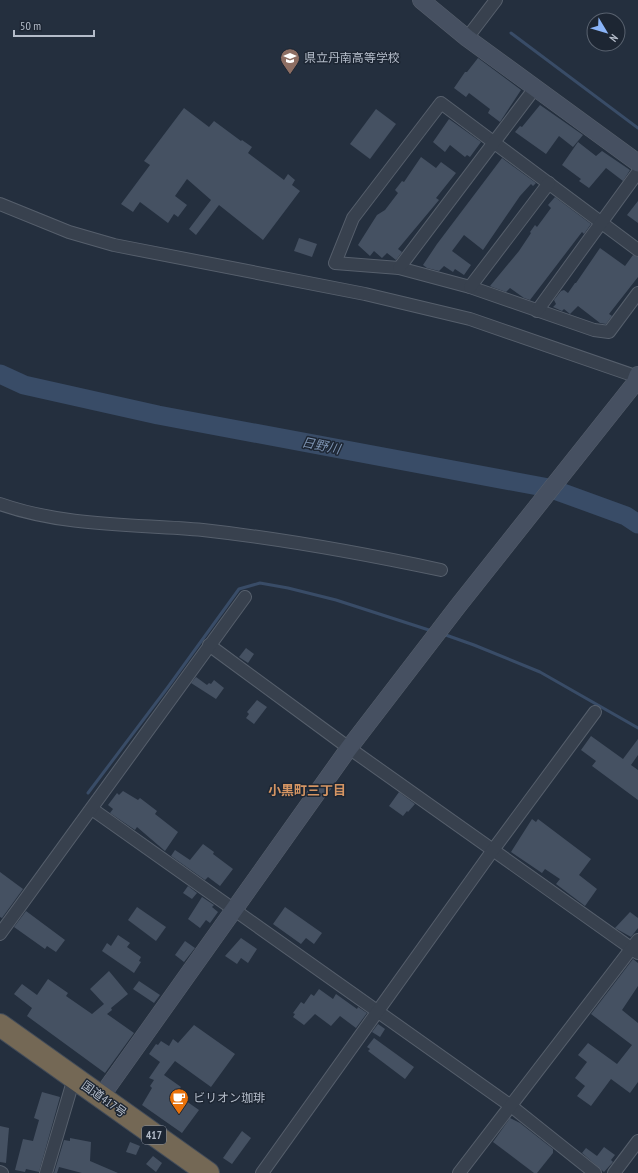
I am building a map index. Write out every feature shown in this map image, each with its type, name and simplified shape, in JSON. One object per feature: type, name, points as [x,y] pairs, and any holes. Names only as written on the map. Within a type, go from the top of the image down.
[{"type":"highway","name":"国道417号","points":[[0,1025],[100,1098],[208,1173]]},
{"type":"street","points":[[421,0],[467,38],[638,163]]},
{"type":"street","points":[[467,38],[496,0]]},
{"type":"street","points":[[399,268],[535,88]]},
{"type":"street","points":[[638,250],[441,103],[353,218],[336,263],[399,268],[470,287],[594,330],[609,332],[638,293]]},
{"type":"street","points":[[537,311],[638,172]]},
{"type":"street","points":[[470,287],[549,183]]},
{"type":"street","points":[[0,204],[68,232],[114,245],[365,294],[470,319],[637,378],[458,606],[350,748],[100,1098]]},
{"type":"street","points":[[0,504],[47,517],[85,522],[251,535],[337,548],[441,570]]},
{"type":"street","points":[[0,934],[245,597]]},
{"type":"street","points":[[209,645],[493,850],[636,947],[459,1173]]},
{"type":"street","points":[[262,1173],[493,850],[595,712]]},
{"type":"street","points":[[92,809],[511,1106],[595,1173]]},
{"type":"street","points":[[46,1173],[74,1078]]},
{"type":"street","points":[[614,1173],[638,1141]]},
{"type":"building","points":[[478,58],[521,90],[500,122],[488,113],[490,109],[469,93],[466,97],[454,88],[465,72],[467,72]]},
{"type":"building","points":[[540,105],[583,135],[573,147],[559,136],[546,154],[515,132],[520,126],[522,127]]},
{"type":"building","points":[[184,108],[209,127],[214,121],[241,141],[242,140],[252,147],[248,153],[284,180],[288,174],[295,180],[292,185],[300,191],[263,240],[219,205],[196,235],[189,229],[211,200],[187,179],[175,196],[187,205],[178,217],[174,214],[168,223],[140,202],[133,212],[121,204],[150,165],[144,161]]},
{"type":"building","points":[[376,109],[396,124],[370,159],[350,144]]},
{"type":"building","points":[[449,119],[481,142],[470,157],[467,155],[465,157],[450,145],[445,152],[433,142]]},
{"type":"building","points":[[578,142],[596,156],[602,151],[630,170],[623,181],[606,168],[589,188],[579,181],[581,179],[562,165]]},
{"type":"building","points":[[421,157],[436,168],[441,162],[456,173],[436,198],[439,200],[398,249],[402,252],[396,260],[387,253],[382,258],[374,251],[370,256],[358,245],[377,215],[385,210],[398,193],[395,190],[402,181],[404,182]]},
{"type":"building","points":[[502,158],[536,183],[533,186],[531,184],[520,196],[483,250],[464,235],[452,251],[471,265],[464,275],[455,269],[453,272],[444,266],[439,271],[427,268],[423,265],[437,244]]},
{"type":"building","points":[[555,197],[591,224],[584,234],[582,232],[530,300],[524,298],[510,288],[506,292],[490,286],[519,251],[535,225],[537,227],[551,208],[548,205]]},
{"type":"building","points":[[638,201],[638,223],[627,215]]},
{"type":"building","points":[[299,238],[317,244],[312,257],[294,251]]},
{"type":"building","points":[[600,248],[625,266],[633,255],[638,257],[638,277],[609,314],[612,316],[606,324],[600,323],[578,306],[570,314],[564,309],[562,311],[553,307],[556,304],[554,300],[561,291],[564,290],[568,293]]},
{"type":"building","points":[[246,648],[254,654],[248,663],[239,657]]},
{"type":"building","points":[[196,677],[207,685],[209,683],[211,684],[214,680],[224,688],[216,699],[191,683]]},
{"type":"building","points":[[257,700],[267,707],[254,724],[246,718],[249,714],[247,712]]},
{"type":"building","points":[[591,736],[623,759],[638,739],[638,755],[631,765],[638,770],[638,800],[592,766],[596,761],[581,750]]},
{"type":"building","points":[[123,791],[138,800],[140,798],[157,811],[155,814],[178,832],[165,851],[137,827],[135,830],[110,813],[113,809],[108,805],[117,793],[119,795]]},
{"type":"building","points":[[399,792],[415,804],[403,816],[389,806]]},
{"type":"building","points":[[532,819],[536,822],[538,819],[591,859],[579,875],[597,889],[585,906],[556,884],[560,879],[545,869],[542,873],[511,852]]},
{"type":"building","points":[[203,844],[214,852],[213,854],[233,869],[220,886],[208,877],[205,880],[171,856],[175,850],[190,860]]},
{"type":"building","points":[[0,872],[23,889],[2,918],[0,917]]},
{"type":"building","points":[[188,886],[197,893],[192,899],[183,893]]},
{"type":"building","points":[[202,897],[214,905],[212,907],[218,912],[210,923],[206,920],[200,928],[188,919]]},
{"type":"building","points":[[137,907],[166,927],[156,941],[128,920]]},
{"type":"building","points":[[285,907],[322,933],[314,944],[306,938],[301,944],[273,924]]},
{"type":"building","points":[[26,911],[65,940],[56,952],[47,946],[45,949],[14,927]]},
{"type":"building","points":[[630,912],[638,918],[638,928],[631,937],[615,928]]},
{"type":"building","points":[[118,935],[130,943],[127,947],[141,957],[139,961],[141,962],[134,973],[102,951],[107,943],[111,946]]},
{"type":"building","points":[[241,938],[257,949],[248,963],[241,958],[237,964],[225,956]]},
{"type":"building","points":[[185,941],[195,948],[184,962],[175,955]]},
{"type":"building","points":[[633,959],[638,963],[638,986],[622,1010],[638,1023],[638,1082],[630,1093],[611,1079],[591,1106],[577,1096],[585,1086],[575,1078],[587,1062],[578,1055],[588,1043],[617,1064],[632,1045],[591,1014]]},
{"type":"building","points":[[109,971],[128,994],[111,1008],[112,1010],[107,1014],[134,1033],[105,1073],[27,1016],[32,1008],[14,994],[22,984],[37,995],[48,979],[68,993],[66,996],[92,1014],[104,1004],[90,989]]},
{"type":"building","points":[[139,981],[160,995],[154,1003],[133,989]]},
{"type":"building","points":[[319,989],[333,999],[336,994],[357,1009],[358,1007],[367,1013],[356,1028],[340,1016],[331,1026],[315,1014],[304,1025],[293,1017],[295,1014],[293,1013],[301,1002],[304,1004],[311,994],[314,996]]},
{"type":"building","points":[[378,1024],[385,1029],[380,1037],[372,1032]]},
{"type":"building","points":[[194,1025],[235,1054],[211,1087],[175,1061],[164,1075],[181,1087],[176,1094],[199,1110],[182,1133],[142,1105],[152,1088],[150,1086],[154,1080],[149,1078],[160,1062],[149,1054],[156,1044],[158,1045],[161,1041],[169,1046],[173,1039],[178,1043]]},
{"type":"building","points":[[374,1038],[414,1067],[405,1079],[368,1051],[370,1049],[367,1047]]},
{"type":"building","points":[[42,1092],[60,1097],[39,1172],[26,1169],[25,1172],[15,1170],[23,1139],[33,1141],[39,1120],[34,1118]]},
{"type":"building","points":[[510,1118],[520,1123],[553,1149],[553,1153],[537,1173],[534,1173],[493,1142]]},
{"type":"building","points":[[0,1126],[9,1128],[6,1163],[0,1162]]},
{"type":"building","points":[[242,1131],[251,1138],[232,1164],[223,1158]]},
{"type":"building","points":[[70,1138],[91,1142],[90,1161],[118,1173],[82,1173],[59,1167],[57,1173],[54,1173],[64,1140],[70,1141]]},
{"type":"building","points":[[130,1142],[140,1146],[136,1155],[126,1152]]},
{"type":"building","points":[[604,1147],[615,1155],[611,1160],[613,1162],[604,1172],[582,1153],[586,1148],[597,1156]]},
{"type":"building","points":[[153,1156],[162,1163],[156,1172],[146,1164]]},
{"type":"waterway","points":[[511,33],[638,128]]},
{"type":"waterway","name":"日野川","points":[[0,374],[24,385],[158,415],[549,488],[626,516],[638,524]]},
{"type":"waterway","points":[[88,793],[168,687],[239,589],[260,583],[288,588],[336,600],[432,631]]},
{"type":"waterway","points":[[443,634],[540,672],[638,728]]},
{"type":"place","name":"県立丹南高等学校","points":[[290,75]]},
{"type":"place","name":"ビリオン珈琲","points":[[179,1115]]},
{"type":"district","name":"小黒町三丁目","points":[[307,790]]}]
